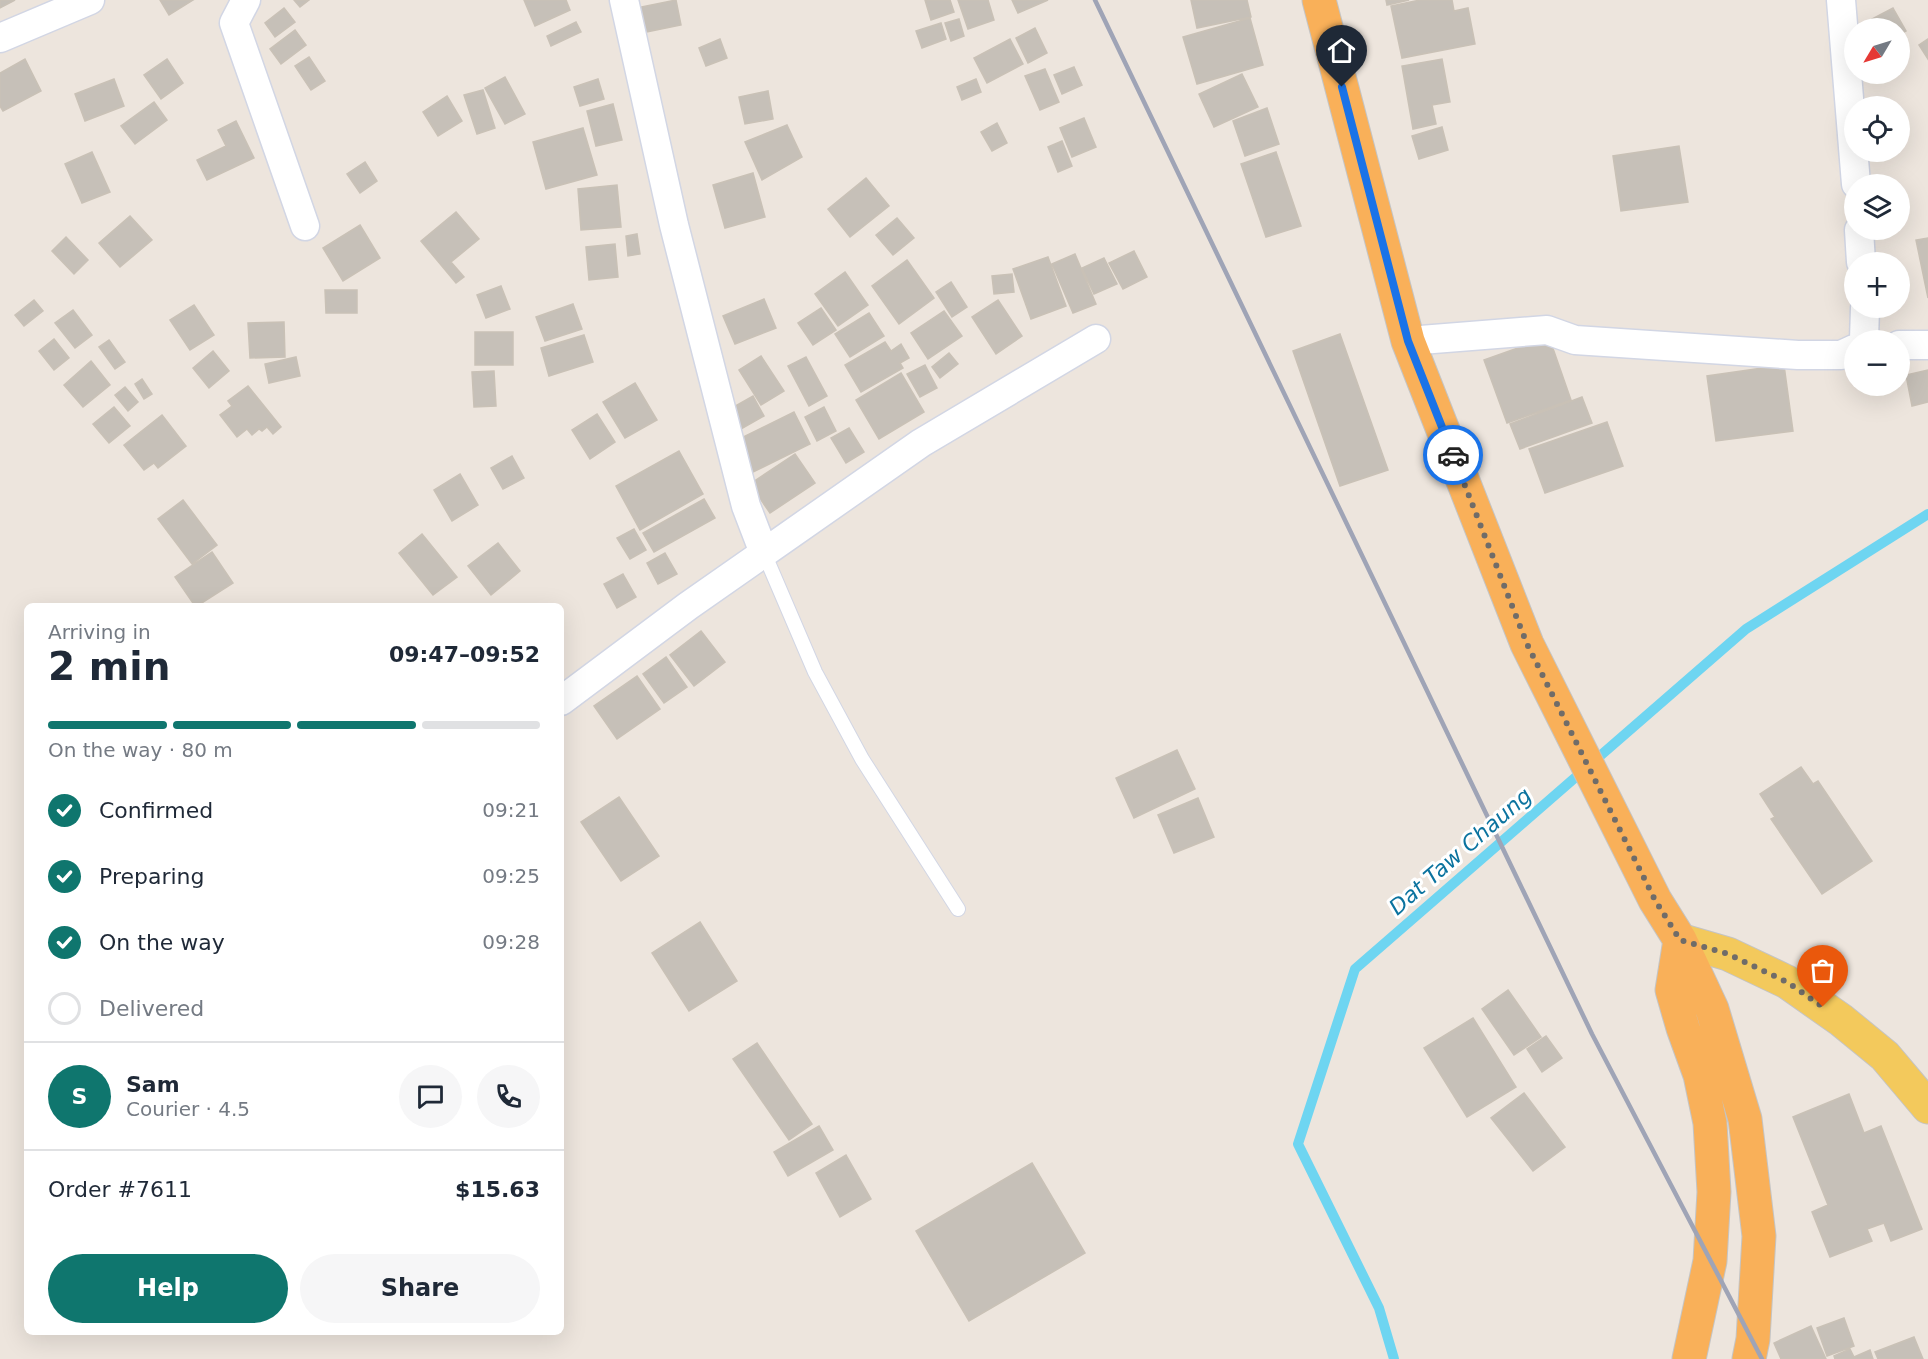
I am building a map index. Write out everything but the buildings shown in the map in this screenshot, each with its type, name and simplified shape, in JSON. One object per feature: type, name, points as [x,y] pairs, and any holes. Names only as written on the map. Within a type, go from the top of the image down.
[{"type":"highway","points":[[1319,0],[1408,341],[1527,644],[1655,900],[1680,940],[1712,1009],[1745,1119],[1759,1236],[1753,1339],[1749,1359]]},
{"type":"highway","points":[[1680,940],[1672,990],[1700,1075],[1710,1124],[1714,1192],[1710,1261],[1689,1359]]},
{"type":"main road","points":[[1680,940],[1728,954],[1787,982],[1841,1020],[1885,1056],[1927,1107]]},
{"type":"street","points":[[0,38],[90,0]]},
{"type":"street","points":[[246,0],[234,22],[305,226]]},
{"type":"street","points":[[624,0],[674,225],[746,506],[764,553]]},
{"type":"street","points":[[1841,0],[1855,174]]},
{"type":"street","points":[[1408,341],[1547,330],[1575,340],[1798,356],[1844,354]]},
{"type":"street","points":[[564,699],[688,606],[921,443],[1096,339]]},
{"type":"street","points":[[1910,345],[1928,345]]},
{"type":"lane","points":[[764,553],[815,672],[862,759],[958,909]]},
{"type":"waterway","name":"Dat Taw Chaung","points":[[1394,1359],[1379,1308],[1298,1144],[1355,969],[1746,629],[1928,514]]},
{"type":"railway","points":[[1095,0],[1592,1034],[1762,1359]]},
{"type":"way so far","points":[[1453,455],[1527,644],[1655,900],[1680,940],[1728,954],[1787,982],[1823,1007]]},
{"type":"route","points":[[1342,87],[1408,341],[1453,455]]}]
